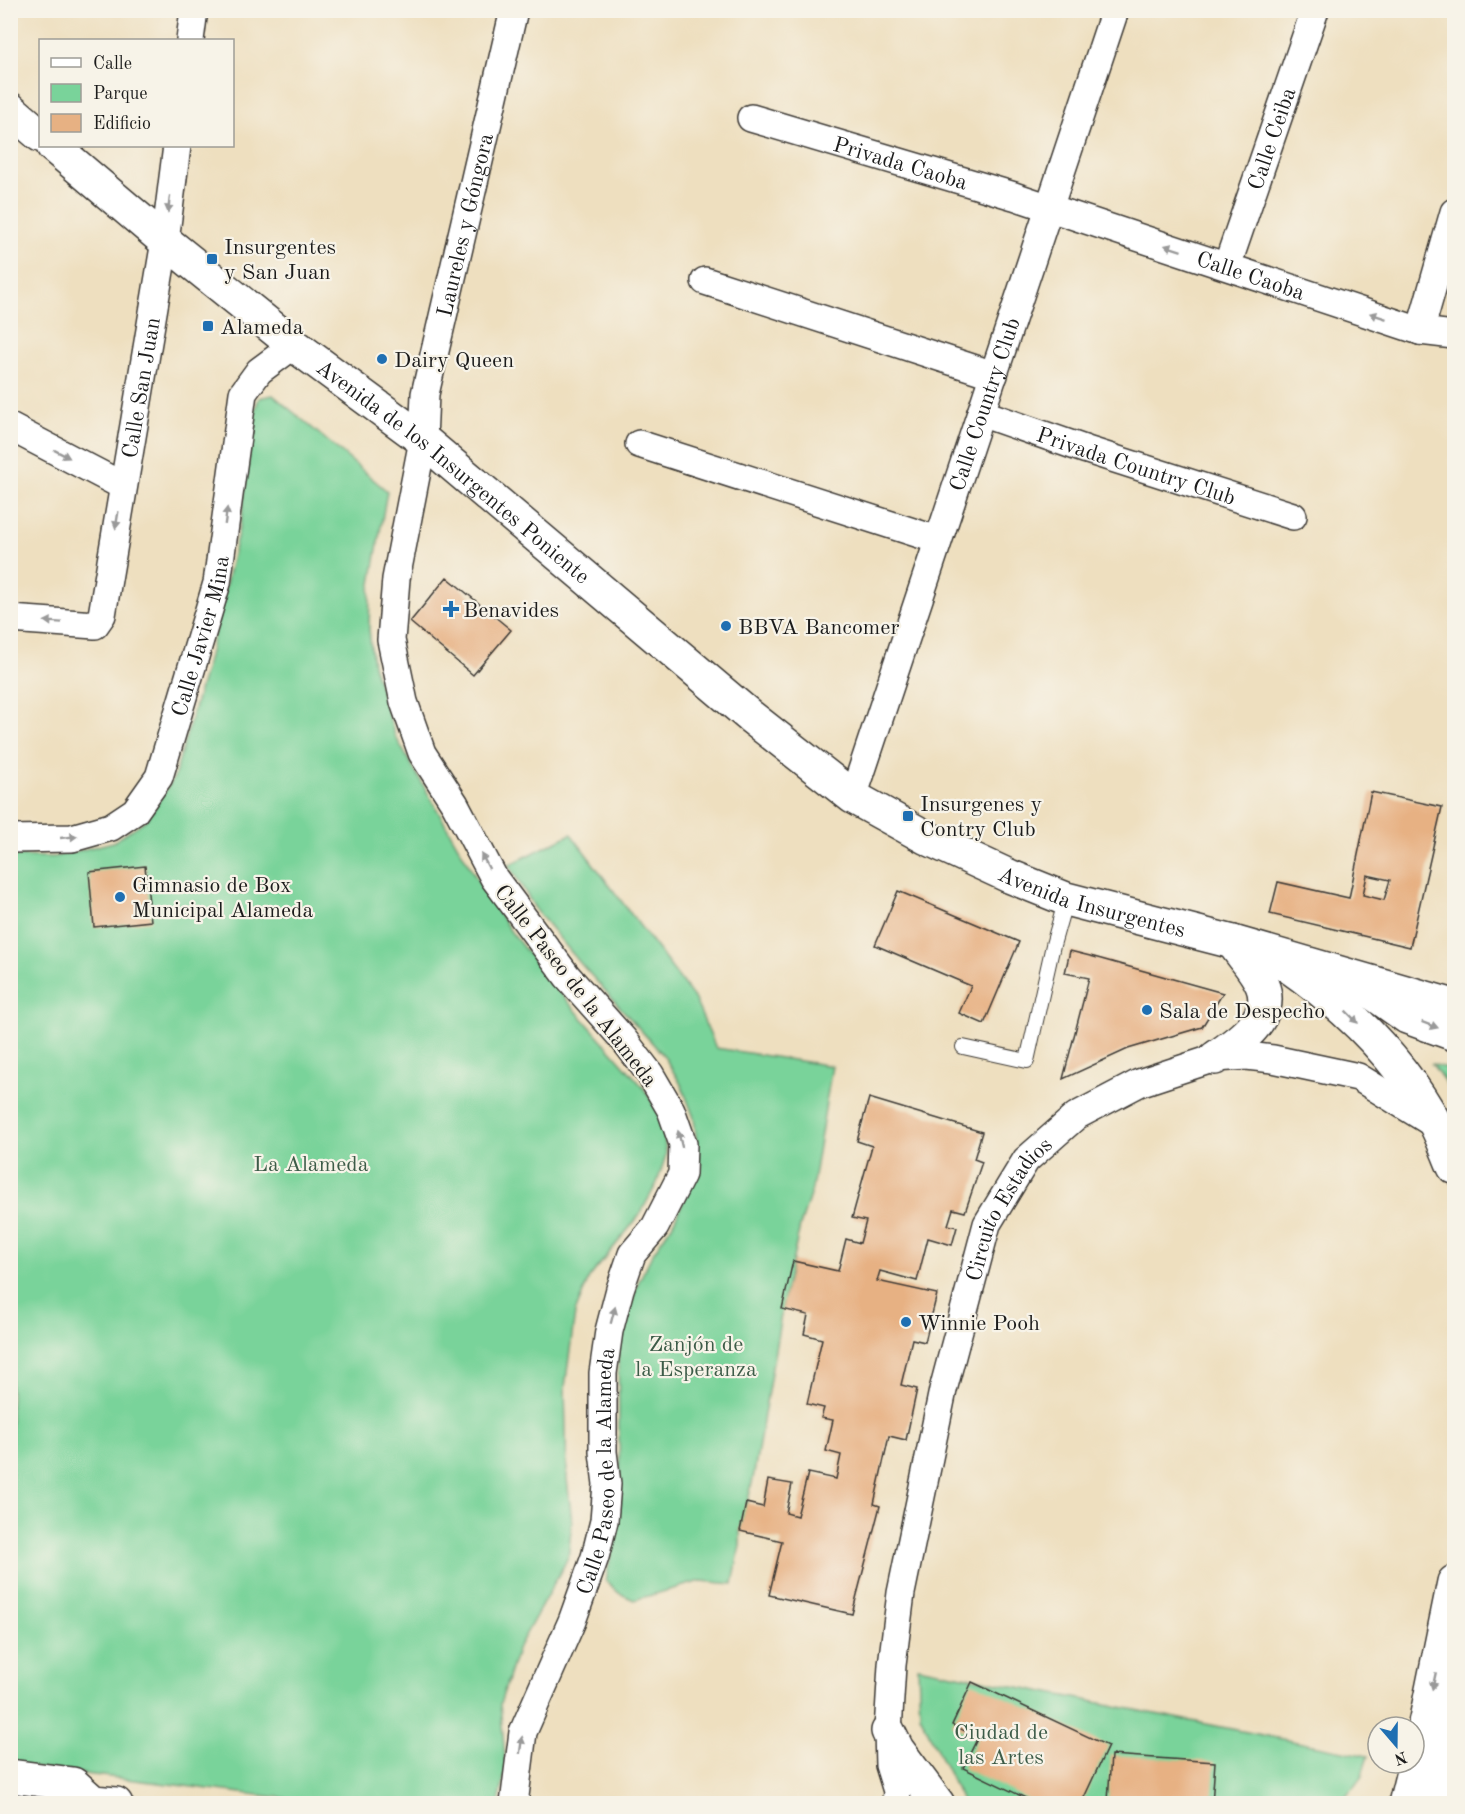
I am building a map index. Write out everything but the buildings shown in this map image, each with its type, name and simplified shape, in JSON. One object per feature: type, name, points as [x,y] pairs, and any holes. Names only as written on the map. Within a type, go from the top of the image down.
[{"type":"main road","points":[[10,110],[39,134]]},
{"type":"main road","name":"Avenida de los Insurgentes Poniente","points":[[54,147],[165,242],[294,345],[423,440],[752,717],[853,797]]},
{"type":"main road","name":"Avenida Insurgentes","points":[[853,797],[927,838],[1009,876],[1066,899],[1233,942],[1455,1006]]},
{"type":"main road","points":[[1215,1058],[1253,1029],[1264,1007],[1263,986],[1233,942]]},
{"type":"main road","points":[[1233,942],[1286,964],[1346,1011],[1380,1045],[1435,1124],[1455,1167]]},
{"type":"main road","name":"Avenida Insurgentes","points":[[1344,973],[1407,1017],[1455,1034]]},
{"type":"main road","points":[[1405,1803],[1431,1725],[1455,1582]]},
{"type":"main road","points":[[1431,1725],[1432,1803]]},
{"type":"main road","points":[[888,1731],[897,1749],[939,1803]]},
{"type":"main road","points":[[1392,1803],[1403,1775]]},
{"type":"main road","points":[[10,1776],[90,1799]]},
{"type":"street","points":[[190,39],[194,10]]},
{"type":"street","name":"Laureles y Góngora","points":[[423,440],[425,394],[514,10]]},
{"type":"street","name":"Calle Country Club","points":[[853,797],[1115,10]]},
{"type":"street","name":"Calle Ceiba","points":[[1227,266],[1315,10]]},
{"type":"street","name":"Privada Caoba","points":[[751,118],[1049,208]]},
{"type":"street","name":"Calle San Juan","points":[[10,618],[95,625],[102,615],[165,242],[177,147]]},
{"type":"street","name":"Calle Caoba","points":[[1049,208],[1420,331],[1455,335]]},
{"type":"street","points":[[1420,331],[1455,212]]},
{"type":"street","points":[[705,281],[994,375]]},
{"type":"street","name":"Calle Javier Mina","points":[[10,839],[72,838],[111,827],[135,811],[159,777],[217,583],[243,393],[259,371],[294,345]]},
{"type":"street","name":"Privada Country Club","points":[[981,413],[1087,450],[1293,516]]},
{"type":"street","points":[[10,428],[123,486]]},
{"type":"street","name":"Calle Paseo de la Alameda","points":[[423,440],[396,579],[391,640],[404,702],[422,753],[455,804],[494,878],[567,976],[624,1040],[650,1074],[671,1110],[683,1143],[681,1174],[655,1227],[632,1254],[609,1331],[603,1373],[603,1452],[607,1484],[604,1521],[595,1557],[572,1621],[523,1732],[514,1803]]},
{"type":"street","points":[[639,444],[939,540]]},
{"type":"street","name":"Circuito Estadios","points":[[896,1803],[897,1791],[889,1765],[888,1731],[892,1665],[901,1593],[944,1390],[987,1224],[1026,1160],[1076,1116],[1139,1083],[1215,1058],[1247,1056],[1273,1059],[1358,1077],[1435,1124]]},
{"type":"lane","points":[[963,1047],[1027,1061],[1053,945],[1066,899]]},
{"type":"green space","name":"La Alameda","points":[[273,395],[387,491],[370,590],[369,629],[373,665],[395,736],[481,886],[511,932],[555,987],[643,1087],[663,1120],[666,1155],[657,1183],[639,1216],[589,1278],[575,1313],[565,1387],[567,1479],[572,1522],[568,1558],[517,1650],[500,1704],[506,1768],[499,1803],[325,1803],[11,1765],[11,856],[54,857],[113,842],[146,820],[174,778],[208,660],[242,516],[254,413],[259,398]]},
{"type":"green space","name":"Zanjón de la Esperanza","points":[[571,834],[694,998],[716,1048],[832,1066],[812,1189],[800,1226],[782,1309],[753,1479],[740,1531],[740,1545],[733,1584],[701,1581],[634,1600],[619,1593],[606,1581],[620,1505],[618,1344],[638,1283],[653,1253],[672,1225],[688,1192],[698,1156],[694,1118],[682,1086],[664,1056],[536,910],[509,865]]},
{"type":"green space","points":[[1432,1064],[1454,1070],[1454,1097],[1452,1092]]},
{"type":"green space","name":"Ciudad de las Artes","points":[[918,1667],[1366,1756],[1366,1762],[1361,1778],[1341,1803],[963,1803],[920,1715]]},
{"type":"green space","points":[[11,1790],[59,1797],[58,1804],[11,1800]]},
{"type":"place","name":"Insurgentes y San Juan","points":[[212,259]]},
{"type":"place","name":"Alameda","points":[[208,326]]},
{"type":"place","name":"Dairy Queen","points":[[382,359]]},
{"type":"place","name":"Benavides","points":[[451,609]]},
{"type":"place","name":"BBVA Bancomer","points":[[726,626]]},
{"type":"place","name":"Insurgenes y Contry Club","points":[[908,816]]},
{"type":"place","name":"Gimnasio de Box Municipal Alameda","points":[[120,897]]},
{"type":"place","name":"Sala de Despecho","points":[[1147,1010]]},
{"type":"place","name":"Winnie Pooh","points":[[906,1322]]}]
